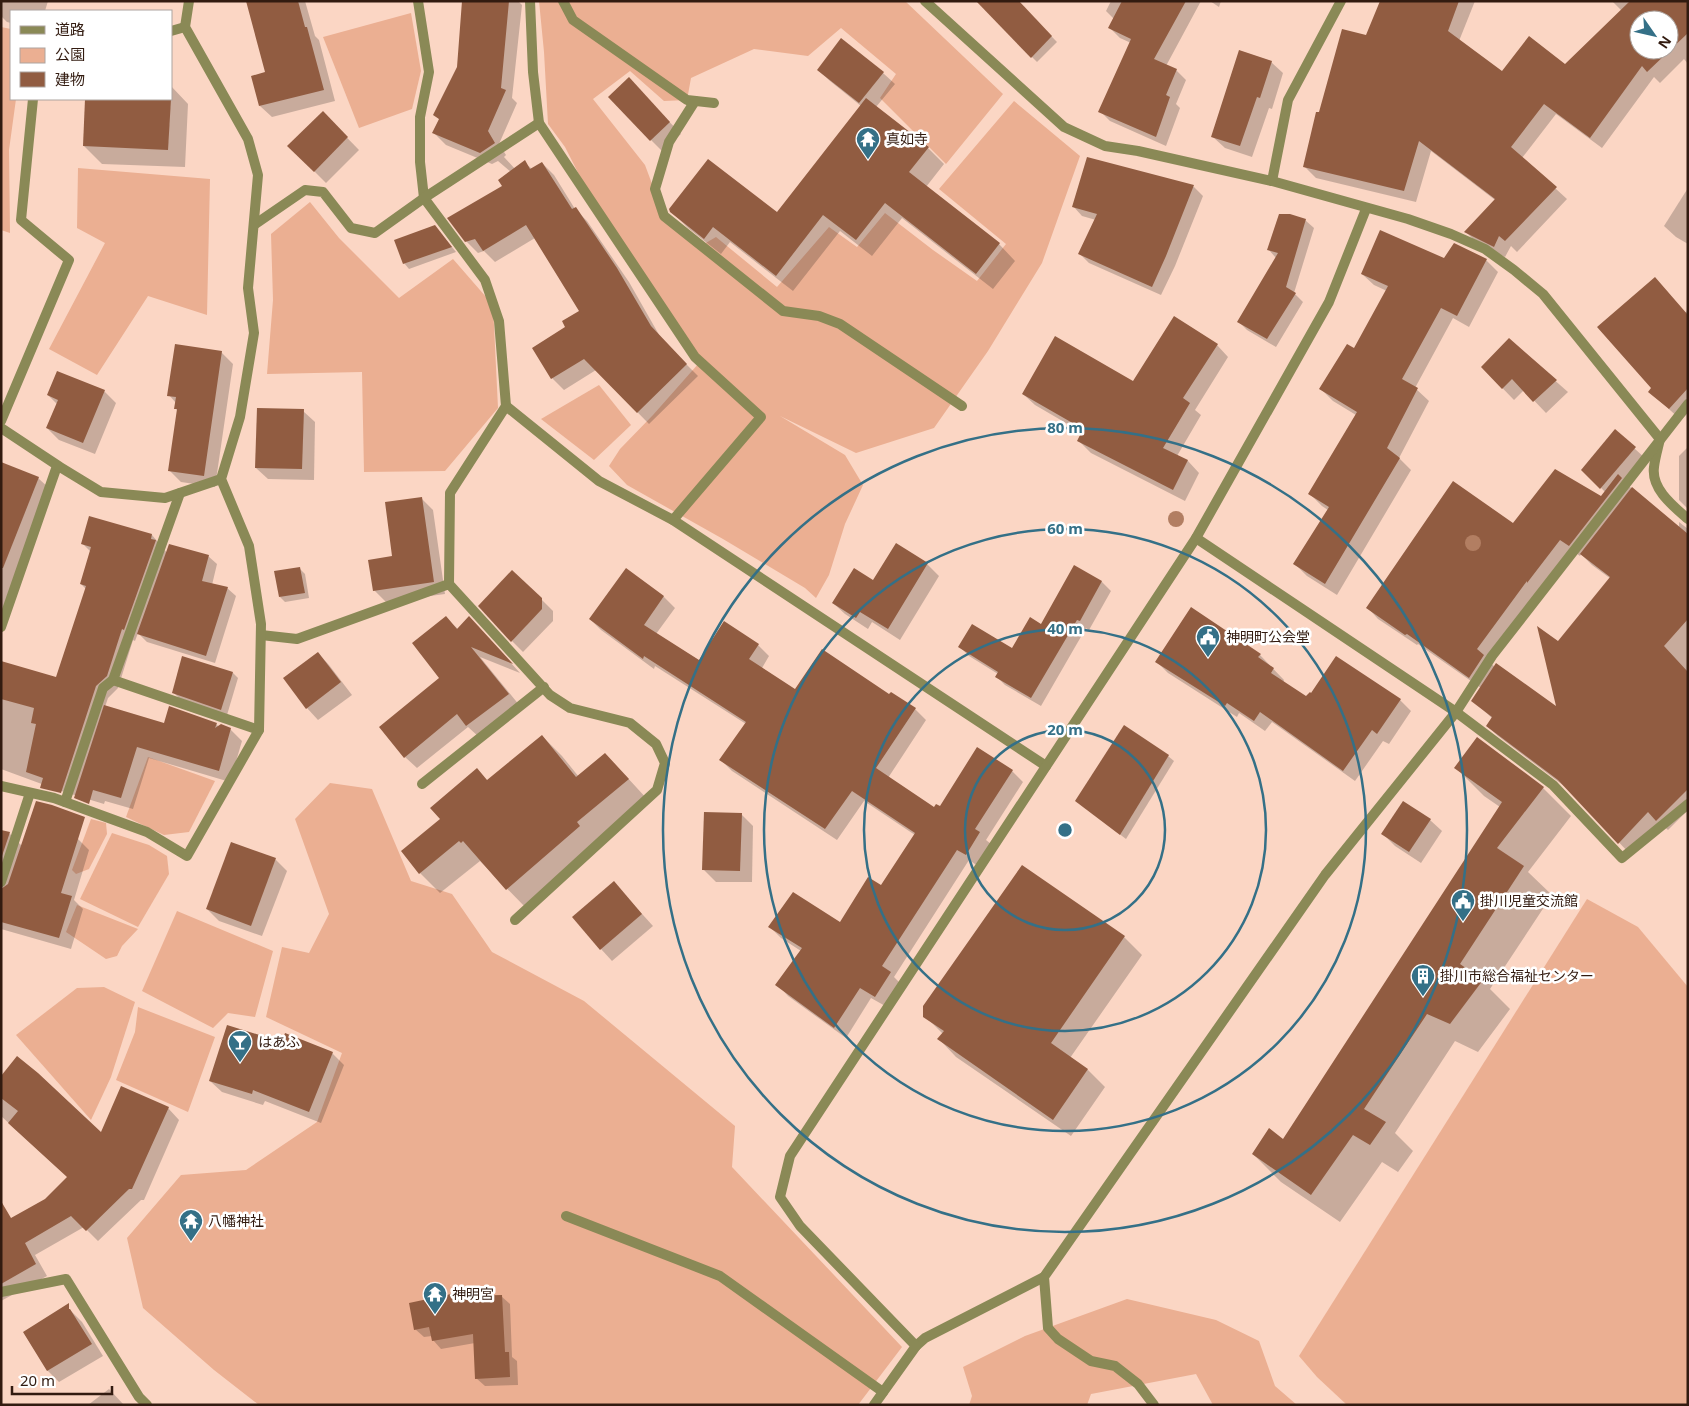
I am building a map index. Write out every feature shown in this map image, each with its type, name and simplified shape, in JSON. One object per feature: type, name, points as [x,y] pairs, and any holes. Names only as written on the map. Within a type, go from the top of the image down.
[{"type":"street","points":[[1,786],[65,802],[147,832],[187,856],[259,730],[261,624],[249,546],[221,479],[240,417],[254,333],[248,288],[258,175],[248,139],[185,27],[189,1]]},
{"type":"street","points":[[418,1],[429,72],[420,117],[420,162],[424,198],[485,280],[499,321],[506,406],[450,493],[449,584],[550,695],[570,708],[630,723],[656,744],[665,763],[657,790],[515,920]]},
{"type":"street","points":[[530,1],[533,72],[539,123],[695,357],[761,418],[673,520]]},
{"type":"street","points":[[563,1],[573,20],[687,100],[714,103]]},
{"type":"street","points":[[926,1],[1064,127],[1083,137],[1105,146],[1138,151],[1272,181],[1408,220],[1451,234],[1485,249],[1543,294],[1660,440]]},
{"type":"street","points":[[1272,181],[1288,100],[1341,1]]},
{"type":"street","points":[[172,31],[185,27]]},
{"type":"street","points":[[1,420],[69,260],[20,220],[33,100]]},
{"type":"street","points":[[695,101],[670,142],[654,189],[664,216],[783,311],[819,316],[840,324],[962,406]]},
{"type":"street","points":[[254,225],[305,190],[323,192],[351,228],[374,233],[539,123]]},
{"type":"street","points":[[916,1346],[800,1226],[780,1197],[790,1156],[1196,538],[1329,302],[1366,208]]},
{"type":"street","points":[[874,1405],[916,1346],[925,1338],[1044,1277],[1326,875],[1456,712],[1492,656],[1688,404]]},
{"type":"street","points":[[506,406],[599,480],[673,520],[1046,766]]},
{"type":"street","points":[[1,428],[57,466],[102,492],[165,498],[221,479]]},
{"type":"street","points":[[1660,440],[1653,469],[1656,483],[1665,498],[1688,519]]},
{"type":"street","points":[[1,628],[57,466]]},
{"type":"street","points":[[65,802],[103,688],[113,680],[180,493]]},
{"type":"street","points":[[1196,538],[1456,712],[1553,785],[1622,858],[1688,804]]},
{"type":"street","points":[[261,635],[297,639],[449,584]]},
{"type":"street","points":[[113,680],[259,730]]},
{"type":"street","points":[[422,784],[544,687]]},
{"type":"street","points":[[1,882],[30,793]]},
{"type":"street","points":[[566,1216],[720,1276],[883,1392]]},
{"type":"street","points":[[1044,1277],[1048,1328],[1058,1339],[1091,1361],[1115,1366],[1138,1384],[1154,1405]]},
{"type":"street","points":[[1,1292],[66,1279],[139,1397],[147,1405]]},
{"type":"green space","points":[[539,1],[905,1],[1003,94],[946,164],[880,98],[896,74],[841,28],[808,56],[754,49],[691,78],[687,100],[664,101],[630,71],[593,99],[645,165],[664,216],[704,244],[716,237],[777,287],[829,227],[857,247],[885,213],[977,281],[1006,244],[939,189],[1014,101],[1080,156],[1042,263],[988,351],[934,428],[856,453],[780,416],[845,455],[863,485],[845,524],[829,575],[816,598],[805,588],[627,485],[609,466],[620,449],[699,363],[600,216],[565,147],[548,124]]},
{"type":"green space","points":[[411,13],[421,71],[412,109],[359,128],[323,37]]},
{"type":"green space","points":[[1,27],[10,29],[10,100],[16,100],[9,150],[10,233],[1,230]]},
{"type":"green space","points":[[78,168],[210,179],[207,315],[148,296],[97,375],[49,349],[105,243],[77,228]]},
{"type":"green space","points":[[310,202],[339,238],[399,298],[453,259],[493,305],[498,408],[445,471],[364,472],[362,372],[267,374],[273,300],[271,234]]},
{"type":"green space","points":[[599,385],[631,425],[594,460],[541,419]]},
{"type":"green space","points":[[148,757],[215,781],[189,832],[164,835],[126,817]]},
{"type":"green space","points":[[330,783],[372,789],[411,881],[452,894],[492,952],[584,1001],[735,1126],[732,1167],[902,1347],[858,1405],[259,1405],[214,1370],[143,1308],[127,1238],[181,1175],[246,1170],[317,1122],[342,1053],[266,1017],[282,947],[309,953],[329,914],[295,819]]},
{"type":"green space","points":[[91,819],[106,823],[107,834],[89,869],[76,874],[72,870]]},
{"type":"green space","points":[[112,833],[149,845],[167,856],[169,874],[138,927],[80,899]]},
{"type":"green space","points":[[1587,899],[1638,927],[1688,987],[1688,1405],[1347,1405],[1317,1377],[1299,1356]]},
{"type":"green space","points":[[77,905],[138,929],[122,946],[117,956],[106,959],[66,932]]},
{"type":"green space","points":[[177,911],[273,951],[255,1017],[228,1013],[213,1028],[142,991]]},
{"type":"green space","points":[[104,987],[135,1002],[111,1077],[91,1120],[16,1035],[77,988]]},
{"type":"green space","points":[[138,1007],[215,1037],[188,1112],[116,1080],[135,1032]]},
{"type":"green space","points":[[1127,1299],[1216,1320],[1259,1341],[1275,1386],[1297,1405],[1213,1405],[1196,1374],[1091,1394],[1087,1405],[969,1405],[972,1396],[963,1367],[1025,1336]]},
{"type":"building","points":[[246,1],[298,1],[324,90],[259,106],[251,76],[265,72]]},
{"type":"building","points":[[462,1],[509,1],[501,88],[506,90],[488,131],[495,143],[480,153],[432,133],[439,119],[433,115],[457,67]]},
{"type":"building","points":[[976,1],[1019,1],[1052,36],[1031,58]]},
{"type":"building","points":[[1122,1],[1186,1],[1154,59],[1177,69],[1166,95],[1170,97],[1156,137],[1098,112],[1131,39],[1108,28]]},
{"type":"building","points":[[1380,1],[1459,1],[1448,31],[1502,71],[1529,36],[1565,64],[1630,1],[1688,1],[1688,33],[1679,42],[1679,10],[1629,10],[1629,60],[1660,60],[1647,72],[1642,66],[1590,138],[1544,104],[1511,147],[1557,187],[1505,241],[1499,236],[1494,247],[1464,232],[1495,199],[1419,141],[1404,191],[1303,167],[1316,112],[1319,112],[1342,29],[1366,35]]},
{"type":"building","points":[[841,38],[884,72],[859,103],[817,70]]},
{"type":"building","points":[[1239,50],[1272,61],[1260,98],[1257,97],[1240,146],[1211,137]]},
{"type":"building","points":[[629,77],[670,122],[650,141],[608,97]]},
{"type":"building","points":[[866,98],[929,147],[909,172],[1000,243],[976,274],[885,203],[856,240],[823,215],[776,276],[713,227],[704,239],[670,212],[669,209],[708,159],[777,212]]},
{"type":"building","points":[[85,100],[171,100],[168,150],[83,146]]},
{"type":"building","points":[[323,111],[348,137],[314,172],[287,146]]},
{"type":"building","points":[[1087,157],[1194,185],[1152,287],[1078,254],[1097,214],[1072,207]]},
{"type":"building","points":[[525,160],[530,169],[542,162],[572,209],[576,207],[617,268],[651,326],[687,364],[637,413],[584,359],[551,379],[532,348],[565,327],[562,321],[579,311],[526,225],[483,251],[475,239],[465,242],[447,218],[502,186],[498,180]]},
{"type":"building","points":[[1279,214],[1290,214],[1306,219],[1286,287],[1296,293],[1267,339],[1237,322],[1278,253],[1267,250]]},
{"type":"building","points":[[435,225],[452,247],[403,264],[394,240]]},
{"type":"building","points":[[1380,230],[1444,258],[1454,243],[1487,259],[1457,316],[1441,308],[1402,379],[1418,388],[1387,448],[1400,458],[1325,584],[1293,564],[1329,507],[1308,494],[1357,412],[1319,389],[1347,344],[1354,348],[1388,286],[1361,274]]},
{"type":"building","points":[[1655,277],[1688,315],[1688,388],[1669,409],[1648,392],[1651,388],[1597,327]]},
{"type":"building","points":[[1174,316],[1218,344],[1183,398],[1190,403],[1163,448],[1188,460],[1173,490],[1077,441],[1083,429],[1022,394],[1055,336],[1133,381]]},
{"type":"building","points":[[1509,338],[1557,380],[1533,402],[1512,379],[1502,389],[1481,367]]},
{"type":"building","points":[[175,344],[222,351],[204,476],[168,471],[177,409],[174,409],[176,397],[167,396]]},
{"type":"building","points":[[57,371],[105,390],[83,443],[46,428],[58,400],[47,395]]},
{"type":"building","points":[[257,408],[304,409],[302,469],[255,468]]},
{"type":"building","points":[[1615,429],[1636,447],[1600,489],[1581,470]]},
{"type":"building","points":[[1,462],[39,477],[3,568],[1,568]]},
{"type":"building","points":[[1555,469],[1601,496],[1618,474],[1622,478],[1569,546],[1560,540],[1527,583],[1527,581],[1477,649],[1484,655],[1469,678],[1407,634],[1405,635],[1366,608],[1453,481],[1513,523]]},
{"type":"building","points":[[1632,487],[1688,534],[1688,619],[1664,646],[1688,672],[1688,789],[1656,821],[1648,812],[1618,844],[1558,780],[1486,726],[1492,717],[1471,701],[1496,663],[1556,706],[1537,626],[1558,641],[1610,577],[1580,554]]},
{"type":"building","points":[[422,497],[434,582],[373,591],[368,560],[392,556],[385,502]]},
{"type":"building","points":[[89,516],[152,534],[151,539],[156,540],[124,630],[122,629],[107,676],[96,686],[61,793],[40,788],[43,778],[26,772],[36,724],[31,723],[34,708],[1,699],[1,661],[56,677],[86,586],[80,584],[91,547],[81,544]]},
{"type":"building","points":[[896,543],[928,563],[888,629],[860,612],[856,618],[832,603],[854,568],[873,580]]},
{"type":"building","points":[[169,544],[209,555],[202,581],[228,587],[206,656],[137,634]]},
{"type":"building","points":[[1074,565],[1102,581],[1080,621],[1077,620],[1031,698],[995,677],[998,672],[958,647],[972,624],[1012,648],[1030,617],[1041,624]]},
{"type":"building","points":[[300,567],[305,593],[279,597],[274,571]]},
{"type":"building","points":[[626,568],[664,596],[644,625],[699,660],[724,621],[759,644],[749,659],[795,689],[822,649],[889,694],[891,692],[916,708],[876,768],[934,807],[936,804],[940,806],[977,747],[1013,770],[975,829],[980,832],[966,855],[957,850],[882,966],[891,972],[875,997],[860,988],[834,1028],[775,985],[802,948],[768,927],[793,892],[840,922],[868,877],[881,885],[915,833],[852,791],[825,829],[719,760],[746,722],[644,656],[643,659],[589,619]]},
{"type":"building","points":[[512,570],[542,598],[542,609],[511,642],[478,606]]},
{"type":"building","points":[[1191,607],[1261,654],[1258,657],[1274,668],[1271,673],[1306,696],[1311,693],[1336,656],[1401,699],[1377,734],[1372,730],[1343,771],[1260,712],[1254,721],[1227,703],[1225,706],[1155,662]]},
{"type":"building","points":[[446,616],[457,629],[469,616],[513,664],[471,647],[509,694],[466,726],[457,714],[404,758],[379,727],[439,678],[412,643]]},
{"type":"building","points":[[318,652],[341,682],[306,709],[283,678]]},
{"type":"building","points":[[182,656],[233,672],[221,710],[172,693]]},
{"type":"building","points":[[104,705],[164,723],[169,706],[217,723],[215,728],[221,724],[231,728],[219,771],[137,747],[121,798],[93,790],[89,804],[74,798]]},
{"type":"building","points":[[1124,725],[1169,755],[1120,835],[1075,801]]},
{"type":"building","points":[[542,735],[576,777],[605,753],[629,779],[577,822],[580,826],[506,890],[463,841],[461,843],[459,841],[419,874],[401,851],[440,819],[430,808],[477,768],[487,780]]},
{"type":"building","name":"掛川市総合福祉センター","points":[[1477,737],[1544,787],[1497,848],[1524,866],[1460,964],[1483,980],[1450,1024],[1427,1014],[1364,1109],[1386,1122],[1370,1145],[1353,1135],[1311,1195],[1252,1154],[1269,1128],[1283,1139],[1502,802],[1454,768]]},
{"type":"building","points":[[36,801],[85,817],[61,893],[72,896],[59,938],[1,922],[1,889],[8,884]]},
{"type":"building","points":[[1403,801],[1431,819],[1409,852],[1381,834]]},
{"type":"building","points":[[704,812],[742,813],[740,871],[702,870]]},
{"type":"building","points":[[1,830],[10,832],[1,859]]},
{"type":"building","points":[[231,842],[276,858],[251,926],[206,909]]},
{"type":"building","points":[[1022,865],[1125,936],[1051,1043],[1088,1069],[1053,1120],[937,1039],[944,1031],[923,1017],[923,1006]]},
{"type":"building","points":[[614,881],[642,914],[600,950],[572,917]]},
{"type":"building","points":[[227,1025],[282,1042],[285,1033],[333,1052],[309,1112],[253,1090],[252,1094],[209,1081]]},
{"type":"building","points":[[17,1056],[101,1132],[121,1086],[169,1107],[132,1189],[129,1189],[86,1231],[71,1216],[25,1243],[36,1264],[1,1284],[1,1201],[11,1218],[45,1199],[67,1177],[8,1123],[18,1111],[1,1098],[1,1076]]},
{"type":"building","points":[[456,1293],[456,1296],[502,1295],[505,1352],[509,1352],[510,1377],[475,1379],[473,1334],[432,1341],[429,1327],[414,1330],[409,1303]]},
{"type":"building","points":[[69,1303],[69,1309],[92,1344],[47,1371],[23,1332]]},
{"type":"place","name":"真如寺","points":[[868,160]]},
{"type":"place","name":"神明町公会堂","points":[[1208,658]]},
{"type":"place","name":"掛川児童交流館","points":[[1463,922]]},
{"type":"place","name":"掛川市総合福祉センター","points":[[1423,997]]},
{"type":"place","name":"はあふ","points":[[240,1063]]},
{"type":"place","name":"八幡神社","points":[[191,1242]]},
{"type":"place","name":"神明宮","points":[[435,1315]]}]
